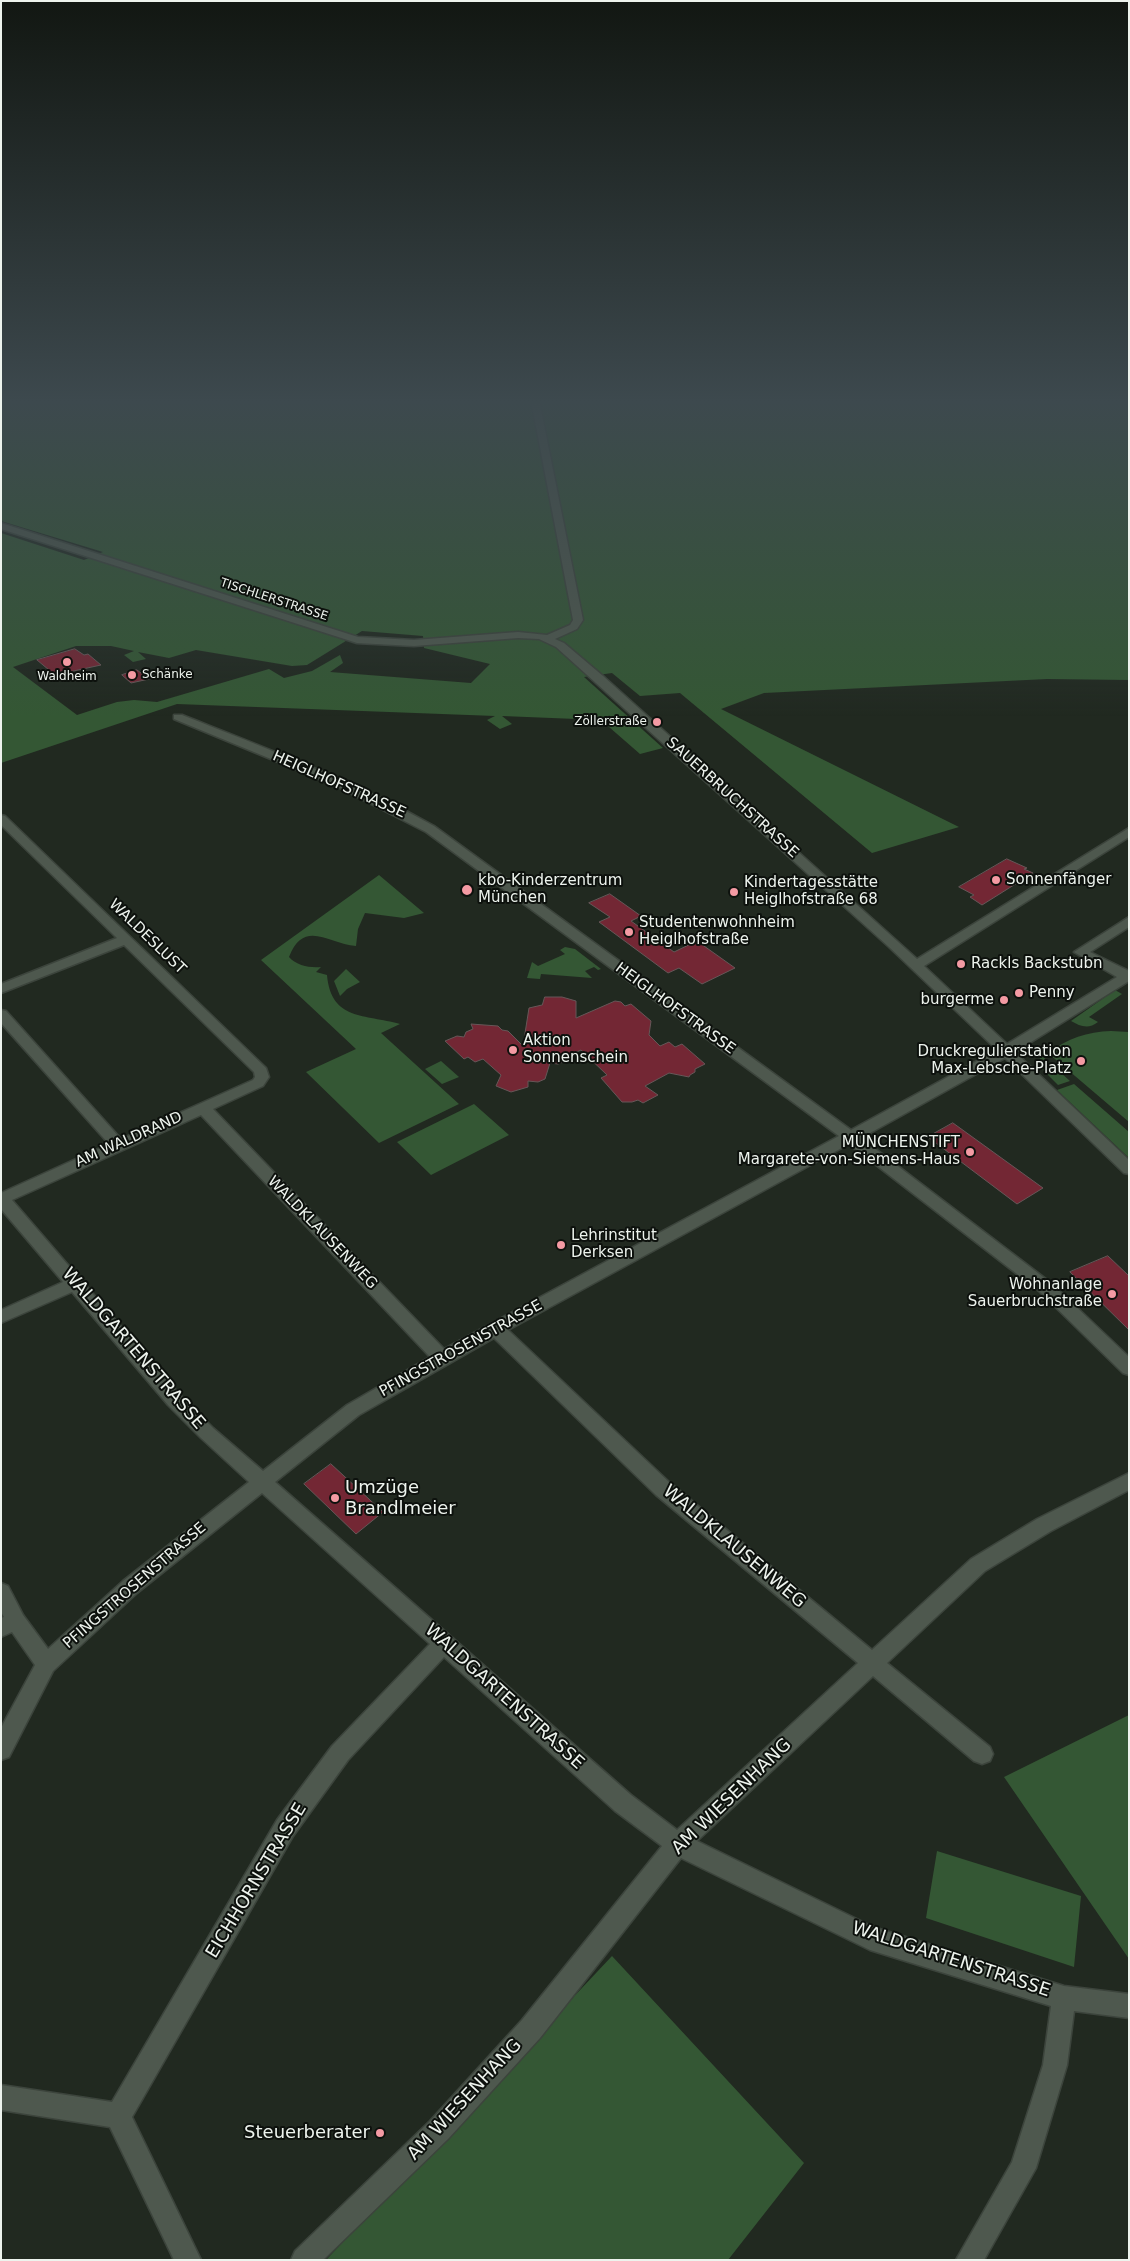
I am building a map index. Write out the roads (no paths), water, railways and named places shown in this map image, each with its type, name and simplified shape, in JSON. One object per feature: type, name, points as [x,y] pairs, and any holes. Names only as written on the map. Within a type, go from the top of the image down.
[{"type":"street","points":[[548,638],[574,627],[578,620],[556,506]]},
{"type":"street","name":"TISCHLERSTRASSE","points":[[1,526],[357,640],[414,643],[518,635],[548,638]]},
{"type":"street","name":"SAUERBRUCHSTRASSE","points":[[548,638],[560,645],[661,733],[916,965],[1129,1169]]},
{"type":"street","name":"HEIGLHOFSTRASSE","points":[[178,717],[341,782],[399,810],[430,829],[850,1137],[1045,1287],[1129,1368]]},
{"type":"street","name":"WALDESLUST","points":[[1,818],[261,1071],[262,1077],[258,1083]]},
{"type":"street","points":[[916,965],[1129,832]]},
{"type":"street","points":[[1127,975],[1081,952],[1129,920]]},
{"type":"street","points":[[1,989],[126,939]]},
{"type":"street","name":"PFINGSTROSENSTRASSE","points":[[1,1750],[46,1664],[139,1579],[353,1410],[442,1358],[1005,1052],[1127,975]]},
{"type":"street","points":[[1,1014],[118,1145]]},
{"type":"street","name":"AM WALDRAND","points":[[1,1199],[258,1083]]},
{"type":"street","name":"WALDKLAUSENWEG","points":[[203,1108],[442,1358]]},
{"type":"street","name":"WALDGARTENSTRASSE","points":[[1,1199],[174,1400],[260,1482],[622,1803],[678,1844],[870,1938],[1064,1998],[1129,2006]]},
{"type":"street","points":[[1,1317],[57,1293],[75,1283]]},
{"type":"street","name":"WALDKLAUSENWEG","points":[[496,1329],[663,1489],[982,1754]]},
{"type":"street","name":"AM WIESENHANG","points":[[304,2260],[439,2130],[531,2030],[678,1844],[978,1565],[1038,1529],[1129,1481]]},
{"type":"street","points":[[1,1592],[8,1624],[46,1664]]},
{"type":"street","name":"EICHHORNSTRASSE","points":[[118,2116],[285,1828],[340,1754],[444,1644]]},
{"type":"street","points":[[969,2260],[1023,2168],[1055,2065],[1064,1998]]},
{"type":"street","points":[[1,2097],[118,2116],[188,2260]]},
{"type":"place","name":"Waldheim","points":[[67,662]]},
{"type":"place","name":"Schänke","points":[[132,675]]},
{"type":"place","name":"Zöllerstraße","points":[[657,722]]},
{"type":"place","name":"Sonnenfänger","points":[[996,880]]},
{"type":"place","name":"kbo-Kinderzentrum München","points":[[467,890]]},
{"type":"place","name":"Kindertagesstätte Heiglhofstraße 68","points":[[734,892]]},
{"type":"place","name":"Studentenwohnheim Heiglhofstraße","points":[[629,932]]},
{"type":"place","name":"Rackls Backstubn","points":[[961,964]]},
{"type":"place","name":"Penny","points":[[1019,993]]},
{"type":"place","name":"burgerme","points":[[1004,1000]]},
{"type":"place","name":"Aktion Sonnenschein","points":[[513,1050]]},
{"type":"place","name":"Druckregulierstation Max-Lebsche-Platz","points":[[1081,1061]]},
{"type":"place","name":"MÜNCHENSTIFT Margarete-von-Siemens-Haus","points":[[970,1152]]},
{"type":"place","name":"Lehrinstitut Derksen","points":[[561,1245]]},
{"type":"place","name":"Wohnanlage Sauerbruchstraße","points":[[1112,1294]]},
{"type":"place","name":"Umzüge Brandlmeier","points":[[335,1498]]},
{"type":"place","name":"Steuerberater","points":[[380,2133]]}]
